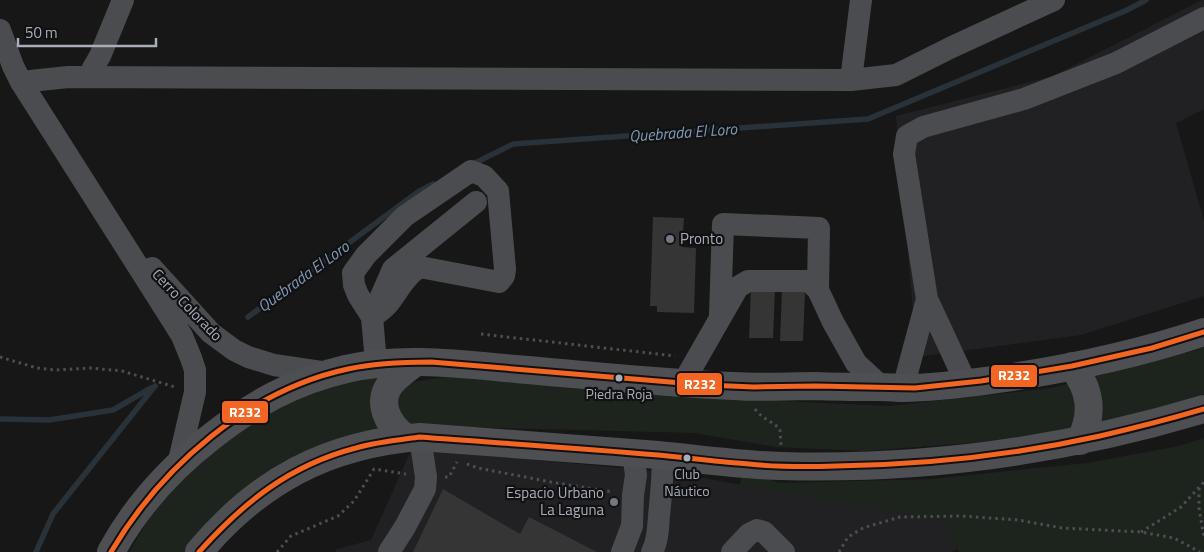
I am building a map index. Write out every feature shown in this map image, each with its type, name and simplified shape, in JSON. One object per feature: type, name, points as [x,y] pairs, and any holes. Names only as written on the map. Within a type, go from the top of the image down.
[{"type":"main road","points":[[111,552],[129,522],[178,465],[200,445],[263,400],[306,380],[349,368],[376,363],[416,362],[749,387],[892,388],[966,383],[1019,376],[1158,346],[1204,332]]},
{"type":"main road","points":[[413,438],[398,432],[390,422],[384,400],[392,382],[416,362]]},
{"type":"main road","points":[[1072,366],[1083,382],[1089,401],[1086,431],[1080,441]]},
{"type":"main road","points":[[199,552],[233,515],[277,481],[327,457],[375,443],[413,438],[633,453],[716,462],[780,466],[856,466],[922,463],[1031,450],[1080,441],[1204,410]]},
{"type":"street","points":[[90,77],[123,0]]},
{"type":"street","points":[[851,80],[861,0]]},
{"type":"street","points":[[22,82],[68,77],[851,80],[896,74],[1054,0]]},
{"type":"street","points":[[966,383],[927,299],[904,154],[908,136],[923,127],[1024,98],[1116,62],[1204,18]]},
{"type":"street","name":"Cerro Colorado","points":[[0,30],[13,66],[22,82],[182,336],[192,358],[195,392],[178,465]]},
{"type":"street","points":[[372,317],[387,306],[402,284],[420,266],[499,282],[504,276],[498,191],[484,176],[471,171],[404,216],[366,255],[353,273],[354,285],[372,317],[376,363]]},
{"type":"street","points":[[372,317],[393,270],[476,202]]},
{"type":"street","points":[[720,319],[723,224],[819,228],[818,290]]},
{"type":"street","name":"Cerro Colorado","points":[[116,230],[211,333],[226,344],[261,362],[328,373]]},
{"type":"street","points":[[683,383],[738,287],[748,281],[810,281],[818,290],[856,363],[892,388],[927,299]]},
{"type":"street","points":[[389,552],[425,489],[426,477],[413,438]]},
{"type":"street","points":[[622,552],[632,526],[636,476],[633,453]]},
{"type":"street","points":[[656,550],[663,478],[663,456]]},
{"type":"street","points":[[732,552],[749,534],[757,530],[764,532],[784,552]]},
{"type":"path","points":[[481,334],[697,358]]},
{"type":"path","points":[[0,358],[46,369],[90,368],[122,371],[195,392]]},
{"type":"path","points":[[749,387],[751,404],[763,418],[774,423],[780,429],[780,466]]},
{"type":"path","points":[[277,552],[291,536],[338,516],[354,501],[374,469],[426,477],[449,477],[457,461],[478,468],[633,495]]},
{"type":"path","points":[[1141,532],[1181,507],[1204,482]]},
{"type":"path","points":[[1199,487],[1199,508],[1204,538]]},
{"type":"path","points":[[839,552],[848,537],[863,528],[900,517],[961,516],[1018,520],[1062,528],[1141,532],[1174,538],[1200,552]]},
{"type":"shaded area","points":[[1204,0],[1204,109],[1176,123],[1204,221],[1204,296],[1081,335],[917,357],[896,116],[1053,76]]},
{"type":"shaded area","points":[[1204,348],[1204,394],[1162,411],[1008,440],[864,451],[775,447],[695,433],[412,425],[402,418],[397,401],[398,395],[409,383],[458,376],[717,398],[889,406],[1051,388]]},
{"type":"shaded area","points":[[386,375],[382,427],[188,552],[129,552],[162,497],[221,443],[275,409],[299,399],[333,386]]},
{"type":"shaded area","points":[[1204,438],[1204,552],[959,552],[942,520],[740,485],[743,469],[779,483],[931,479],[1087,463],[1179,446]]},
{"type":"shaded area","name":"Espacio Urbano La Laguna","points":[[412,448],[675,473],[942,520],[958,549],[951,552],[335,552],[337,549],[371,540]]},
{"type":"building","points":[[653,217],[684,218],[682,247],[696,248],[694,313],[657,312],[657,306],[650,306]]},
{"type":"building","points":[[751,288],[775,289],[773,338],[749,338]]},
{"type":"building","points":[[782,290],[805,291],[803,341],[780,341]]},
{"type":"building","points":[[443,489],[520,534],[529,517],[597,552],[413,552]]},
{"type":"waterway","name":"Quebrada El Loro","points":[[473,164],[513,144],[868,119],[1125,11],[1146,0]]},
{"type":"waterway","name":"Quebrada El Loro","points":[[248,317],[418,192],[433,184]]},
{"type":"waterway","points":[[36,552],[53,514],[155,386]]},
{"type":"waterway","name":"Quebrada El Loro","points":[[0,419],[49,420],[113,410],[151,388]]},
{"type":"transit line","name":"R232","points":[[111,552],[131,521],[155,491],[182,462],[211,436],[276,394],[311,379],[348,369],[389,363],[431,362],[706,385],[915,388],[981,381],[1072,366],[1152,348],[1204,332]]},
{"type":"transit line","name":"R232","points":[[199,552],[233,517],[289,475],[332,455],[396,440],[420,437],[628,452],[771,466],[903,464],[1002,454],[1068,443],[1204,409]]},
{"type":"place","name":"Pronto","points":[[670,239]]},
{"type":"place","name":"Piedra Roja","points":[[619,378]]},
{"type":"place","name":"Club Náutico","points":[[687,458]]},
{"type":"place","name":"Espacio Urbano La Laguna","points":[[614,502]]}]
